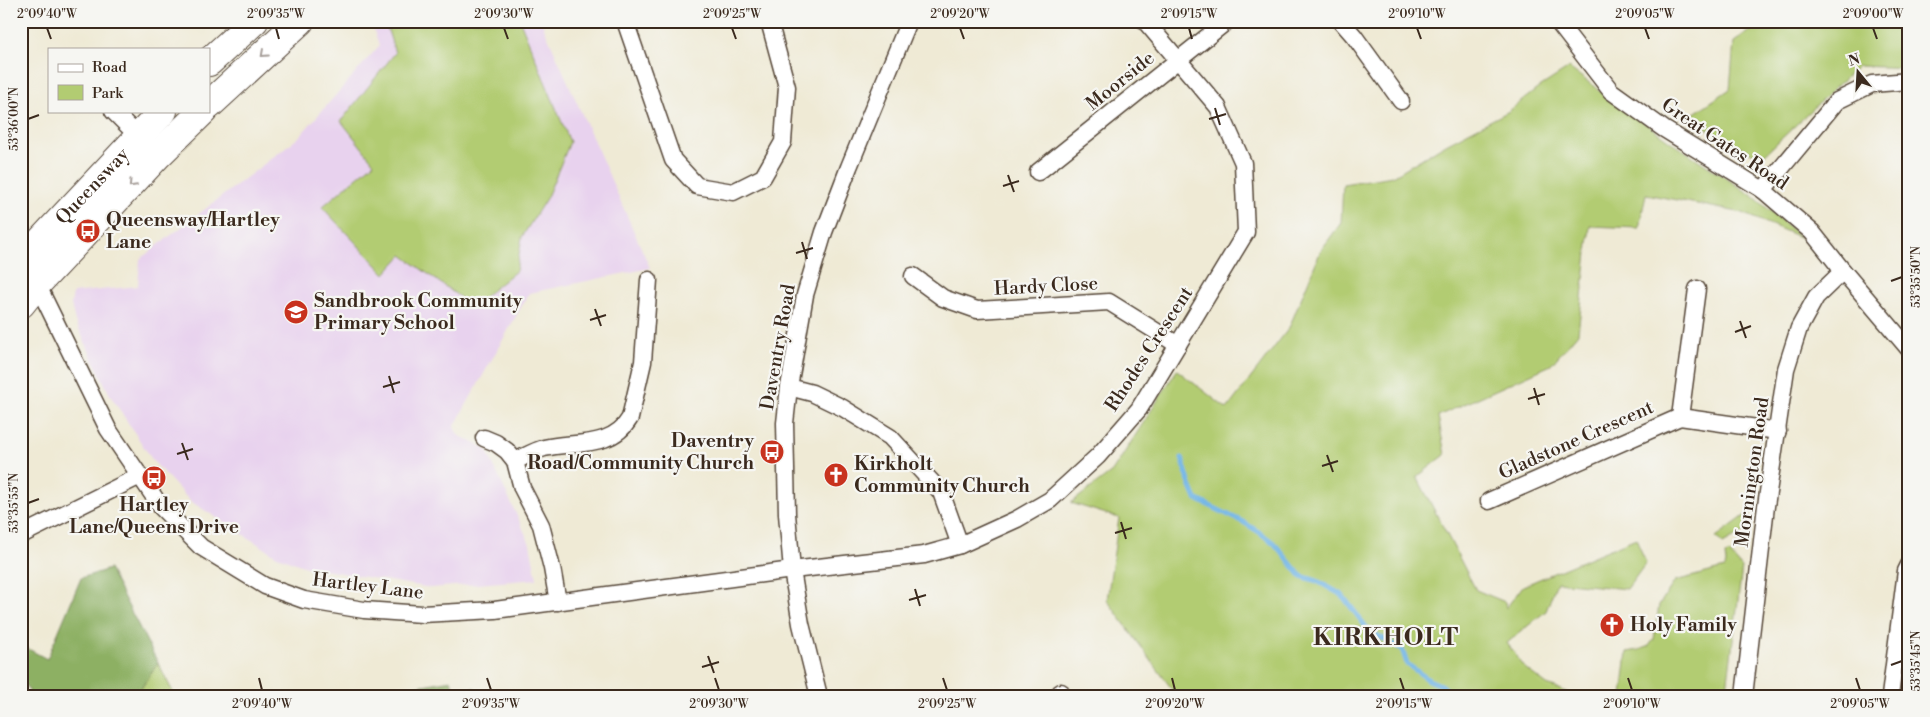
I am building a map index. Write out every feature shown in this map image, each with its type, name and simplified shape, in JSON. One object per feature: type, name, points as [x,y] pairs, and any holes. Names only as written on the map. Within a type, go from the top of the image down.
[{"type":"highway","points":[[210,61],[254,21]]},
{"type":"highway","points":[[210,104],[300,21]]},
{"type":"highway","name":"Queensway","points":[[22,258],[162,112]]},
{"type":"highway","name":"Queensway","points":[[29,294],[158,155],[202,112]]},
{"type":"street","points":[[625,21],[673,160],[697,186],[733,192],[763,177],[783,142],[786,87],[769,21]]},
{"type":"street","name":"Daventry Road","points":[[819,696],[801,624],[792,570],[787,514],[785,423],[789,387],[806,295],[824,232],[909,21]]},
{"type":"street","name":"Rhodes Crescent","points":[[792,570],[924,555],[960,545],[1018,519],[1050,500],[1098,456],[1139,409],[1246,232],[1243,162],[1218,107],[1145,21]]},
{"type":"street","name":"Moorside","points":[[1038,172],[1227,21]]},
{"type":"street","points":[[1340,21],[1354,36],[1401,101]]},
{"type":"street","name":"Great Gates Road","points":[[1557,21],[1611,91],[1664,129],[1763,190],[1812,232],[1909,349]]},
{"type":"street","points":[[1763,190],[1836,101],[1872,84],[1909,81]]},
{"type":"street","points":[[113,112],[158,155]]},
{"type":"street","name":"Mornington Road","points":[[1744,696],[1766,506],[1786,368],[1799,328],[1816,297],[1843,271]]},
{"type":"street","name":"Hardy Close","points":[[913,276],[943,298],[977,310],[1108,302],[1178,345]]},
{"type":"street","points":[[515,461],[543,448],[607,439],[625,426],[630,418],[643,362],[648,280]]},
{"type":"street","name":"Gladstone Crescent","points":[[1680,417],[1697,288]]},
{"type":"street","name":"Hartley Lane","points":[[29,294],[108,429],[161,507],[202,547],[265,586],[304,600],[364,610],[422,614],[494,610],[792,570]]},
{"type":"street","points":[[789,387],[812,393],[835,404],[890,437],[940,492],[960,545]]},
{"type":"street","name":"Gladstone Crescent","points":[[1489,500],[1680,417],[1778,431]]},
{"type":"street","points":[[484,438],[496,443],[507,451],[515,461],[522,488],[541,525],[558,602]]},
{"type":"street","points":[[21,535],[140,476]]},
{"type":"street","points":[[1890,696],[1906,571],[1909,565]]},
{"type":"shaded area","name":"Sandbrook Community Primary School","points":[[371,21],[541,21],[650,268],[529,293],[454,427],[458,435],[486,449],[530,544],[537,579],[431,588],[306,567],[277,556],[190,501],[153,461],[110,395],[75,321],[71,304],[73,293],[138,286],[140,259],[298,138],[379,46]]},
{"type":"green space","points":[[385,21],[520,21],[570,142],[547,197],[522,237],[516,271],[486,295],[476,309],[402,255],[385,274],[322,207],[374,163],[341,121],[395,53]]},
{"type":"green space","points":[[1765,21],[1909,21],[1909,68],[1858,66],[1761,158],[1687,118],[1730,89],[1734,42]]},
{"type":"green space","points":[[1569,68],[1671,142],[1753,196],[1802,238],[1743,213],[1646,194],[1639,228],[1590,226],[1578,333],[1551,365],[1438,416],[1445,455],[1417,477],[1476,590],[1505,602],[1506,608],[1523,586],[1636,538],[1646,563],[1627,589],[1557,582],[1546,611],[1507,643],[1525,668],[1547,685],[1578,696],[1177,696],[1107,600],[1119,518],[1071,503],[1112,472],[1177,370],[1227,409],[1289,328],[1321,250],[1341,223],[1343,184],[1393,176],[1446,144],[1509,111],[1541,86]]},
{"type":"green space","points":[[1750,512],[1747,530],[1723,544],[1716,537]]},
{"type":"green space","points":[[1729,553],[1742,568],[1727,689],[1715,696],[1622,696],[1627,652],[1649,646],[1654,639],[1659,605],[1675,581],[1725,568],[1725,556]]},
{"type":"green space","points":[[109,569],[158,663],[136,696],[32,696],[21,678],[21,645],[47,659],[81,578]]},
{"type":"green space","points":[[158,663],[175,696],[136,696]]},
{"type":"green space","points":[[451,680],[454,690],[475,688],[476,696],[362,696]]},
{"type":"waterway","points":[[1182,458],[1196,499],[1243,522],[1274,543],[1301,576],[1317,581],[1342,595],[1369,631],[1402,649],[1407,664],[1429,680],[1443,686],[1454,696]]},
{"type":"place","name":"Queensway/Hartley Lane","points":[[88,231]]},
{"type":"place","name":"Sandbrook Community Primary School","points":[[296,312]]},
{"type":"place","name":"Daventry Road/Community Church","points":[[772,452]]},
{"type":"place","name":"Kirkholt Community Church","points":[[836,475]]},
{"type":"place","name":"Hartley Lane/Queens Drive","points":[[154,478]]},
{"type":"place","name":"Holy Family","points":[[1612,625]]},
{"type":"district","name":"KIRKHOLT","points":[[1386,638]]}]
